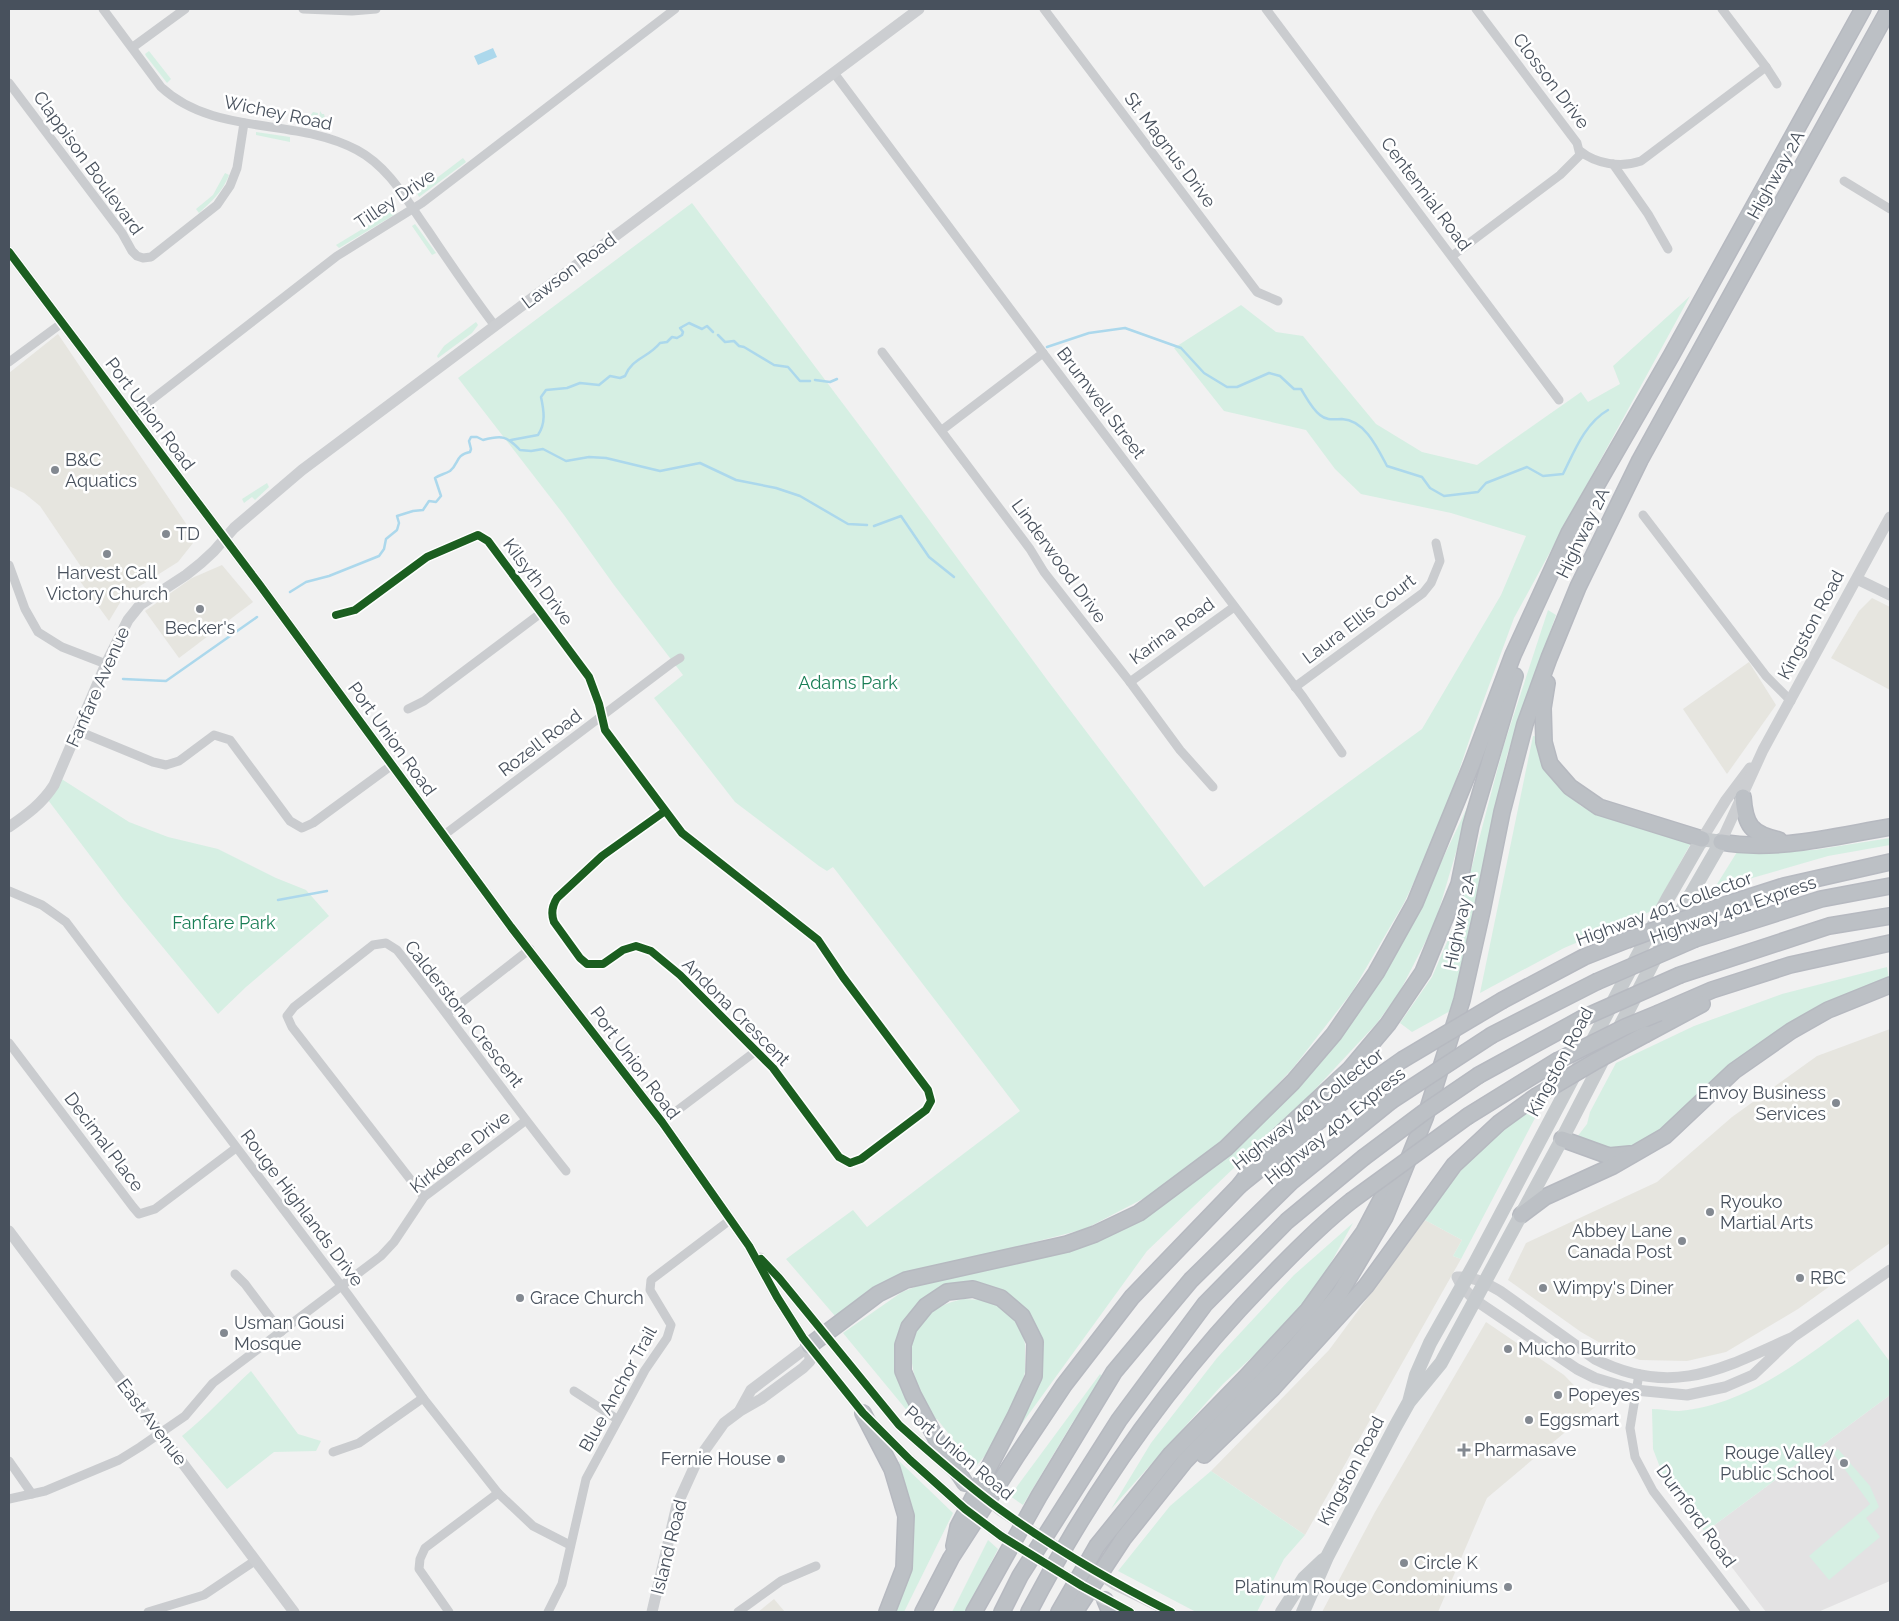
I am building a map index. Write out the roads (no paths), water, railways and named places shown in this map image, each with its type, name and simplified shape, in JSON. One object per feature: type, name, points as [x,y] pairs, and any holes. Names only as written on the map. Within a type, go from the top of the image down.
[{"type":"highway","name":"Highway 2A","points":[[1569,532],[1671,356],[1863,9]]},
{"type":"highway","name":"Highway 2A","points":[[1425,1118],[1462,1000],[1502,812],[1525,724],[1561,628],[1597,544],[1640,460],[1889,9]]},
{"type":"highway","points":[[1240,1185],[1273,1141],[1350,1069],[1388,1024],[1423,972],[1459,884],[1471,825],[1522,649],[1569,532]]},
{"type":"highway","points":[[809,1346],[878,1294],[906,1280],[1067,1244],[1095,1234],[1139,1213],[1226,1148],[1292,1082],[1334,1034],[1376,973],[1415,903],[1471,766],[1513,655],[1569,532]]},
{"type":"highway","points":[[1561,628],[1543,708],[1544,742],[1550,764],[1570,787],[1599,807],[1702,838]]},
{"type":"highway","points":[[1743,797],[1746,821],[1754,830],[1766,837],[1793,843]]},
{"type":"highway","points":[[1721,842],[1736,845],[1793,843],[1890,826]]},
{"type":"highway","name":"Highway 401 Collector","points":[[923,1612],[952,1558],[1064,1385],[1132,1297],[1240,1185],[1345,1100],[1402,1060],[1503,1000],[1584,957],[1712,909],[1784,886],[1890,862]]},
{"type":"highway","name":"Highway 401 Express","points":[[974,1612],[1048,1480],[1114,1372],[1190,1280],[1291,1182],[1391,1101],[1492,1035],[1596,982],[1695,939],[1821,899],[1890,886]]},
{"type":"highway","points":[[1002,1612],[1020,1576],[1119,1420],[1205,1304],[1287,1221],[1363,1158],[1423,1113],[1479,1075],[1583,1018],[1680,975],[1829,926],[1890,916]]},
{"type":"highway","points":[[1029,1612],[1116,1463],[1188,1368],[1246,1302],[1322,1224],[1351,1201],[1468,1116],[1557,1061],[1625,1027],[1712,990],[1790,965],[1890,943]]},
{"type":"highway","points":[[1123,1539],[1179,1480],[1273,1388],[1366,1286],[1454,1165],[1499,1122],[1535,1097],[1646,1034],[1707,1002],[1790,965]]},
{"type":"highway","points":[[1521,1215],[1545,1197],[1613,1166],[1665,1136],[1734,1071],[1791,1031],[1828,1010],[1890,985]]},
{"type":"highway","points":[[1075,1612],[1123,1539],[1185,1461],[1294,1348],[1340,1293],[1385,1217],[1425,1118]]},
{"type":"highway","points":[[1058,1612],[1097,1546],[1165,1461],[1308,1310],[1364,1232],[1425,1118]]},
{"type":"highway","points":[[1562,1139],[1609,1156],[1636,1153]]},
{"type":"highway","points":[[952,1558],[958,1527],[1034,1376],[1035,1342],[1022,1316],[1001,1298],[973,1289],[947,1292],[926,1306],[909,1327],[903,1345],[903,1370],[920,1411],[965,1483]]},
{"type":"highway","points":[[863,1413],[892,1469],[906,1516],[904,1568],[887,1612]]},
{"type":"main road","points":[[1702,838],[1721,842]]},
{"type":"main road","name":"Kingston Road","points":[[1409,1402],[1416,1375],[1430,1343],[1702,838]]},
{"type":"main road","name":"Kingston Road","points":[[1303,1612],[1326,1557],[1409,1402],[1441,1362],[1562,1139],[1664,941],[1721,842]]},
{"type":"main road","points":[[1544,1131],[1562,1139]]},
{"type":"main road","name":"Kingston Road","points":[[1282,1612],[1304,1578],[1326,1557]]},
{"type":"street","name":"Wichey Road","points":[[103,9],[161,87],[180,102],[205,114],[244,123],[317,135],[356,149],[371,158],[383,169],[413,209],[495,326]]},
{"type":"street","points":[[133,48],[185,9]]},
{"type":"street","points":[[303,9],[352,11],[376,9]]},
{"type":"street","name":"Tilley Drive","points":[[132,415],[337,256],[413,209],[675,9]]},
{"type":"street","name":"Lawson Road","points":[[225,539],[234,528],[302,470],[919,9]]},
{"type":"street","name":"St. Magnus Drive","points":[[1044,9],[1257,292],[1278,301]]},
{"type":"street","name":"Centennial Road","points":[[1266,9],[1559,400]]},
{"type":"street","name":"Closson Drive","points":[[1476,9],[1577,143],[1580,151]]},
{"type":"street","points":[[1722,9],[1777,84]]},
{"type":"street","points":[[1452,256],[1560,175],[1578,159],[1580,151],[1593,160],[1623,166],[1641,161],[1766,67]]},
{"type":"street","name":"Brumwell Street","points":[[834,73],[1296,687],[1342,752]]},
{"type":"street","name":"Clappison Boulevard","points":[[9,83],[122,233],[132,251],[136,256],[144,258],[157,253],[167,243],[218,205],[230,186],[237,168],[244,123]]},
{"type":"street","points":[[1613,164],[1648,214],[1668,249]]},
{"type":"street","points":[[1844,181],[1890,209]]},
{"type":"street","name":"Port Union Road","points":[[9,252],[225,539],[444,836],[662,1122],[749,1246],[779,1278],[899,1425],[965,1483],[1001,1511],[1114,1584],[1171,1612]]},
{"type":"street","points":[[9,362],[62,322]]},
{"type":"street","name":"Linderwood Drive","points":[[882,352],[1030,549],[1044,572],[1130,682],[1180,750],[1213,787]]},
{"type":"street","points":[[942,430],[1043,353]]},
{"type":"street","points":[[1643,515],[1766,676],[1791,701]]},
{"type":"street","name":"Kingston Road","points":[[1721,842],[1763,750],[1890,516]]},
{"type":"street","name":"Kilsyth Drive","points":[[336,615],[355,610],[427,557],[478,535],[488,541],[589,677],[599,704],[601,717]]},
{"type":"street","name":"Fanfare Avenue","points":[[9,827],[47,797],[54,785],[106,664],[128,620],[140,605],[186,575],[225,539]]},
{"type":"street","name":"Laura Ellis Court","points":[[1296,687],[1423,593],[1431,584],[1440,561],[1436,543]]},
{"type":"street","points":[[9,565],[25,608],[38,632],[62,648],[106,664]]},
{"type":"street","points":[[1856,579],[1890,596]]},
{"type":"street","name":"Karina Road","points":[[1130,682],[1234,607]]},
{"type":"street","points":[[408,710],[424,701],[541,613]]},
{"type":"street","name":"Rozell Road","points":[[444,836],[680,658]]},
{"type":"street","name":"Andona Crescent","points":[[601,717],[605,730],[686,837],[818,940],[843,977],[928,1090],[931,1102],[926,1110],[861,1159],[850,1163],[839,1157],[773,1068],[680,974],[651,951],[636,946],[623,950],[603,964],[587,964],[580,958],[554,922],[552,910],[557,898],[602,856],[665,811]]},
{"type":"street","points":[[78,731],[153,762],[166,765],[179,761],[214,735],[230,740],[290,821],[302,828],[313,823],[392,765]]},
{"type":"street","name":"Kingston Road","points":[[1702,838],[1726,800],[1763,750]]},
{"type":"street","name":"Rouge Highlands Drive","points":[[9,891],[42,905],[66,922],[341,1286],[423,1398],[498,1493],[533,1526],[570,1545]]},
{"type":"street","name":"Calderstone Crescent","points":[[424,1197],[292,1028],[287,1016],[294,1007],[373,945],[386,943],[397,950],[448,1014],[526,1121],[566,1171]]},
{"type":"street","points":[[448,1014],[530,949]]},
{"type":"street","name":"Decimal Place","points":[[9,1043],[139,1214],[155,1209],[236,1148]]},
{"type":"street","points":[[662,1122],[756,1051]]},
{"type":"street","name":"Kirkdene Drive","points":[[9,1499],[45,1491],[119,1460],[185,1416],[213,1383],[381,1256],[394,1242],[424,1197],[526,1121]]},
{"type":"street","name":"Blue Anchor Trail","points":[[548,1612],[562,1584],[586,1480],[617,1419],[645,1370],[667,1338],[672,1325],[650,1290],[651,1280],[730,1220]]},
{"type":"street","name":"East Avenue","points":[[9,1231],[294,1612]]},
{"type":"street","name":"Port Union Road","points":[[749,1246],[776,1297],[809,1346],[863,1413],[910,1460],[965,1509],[1001,1536],[1108,1606],[1130,1612]]},
{"type":"street","points":[[1465,1281],[1475,1300],[1577,1369],[1595,1378],[1635,1390],[1687,1395],[1724,1386],[1753,1375],[1793,1337],[1890,1270]]},
{"type":"street","points":[[235,1274],[245,1284],[281,1332]]},
{"type":"street","points":[[1465,1281],[1485,1283],[1500,1291],[1595,1359],[1610,1366],[1639,1374],[1666,1378],[1695,1376],[1729,1366],[1793,1337]]},
{"type":"street","name":"Island Road","points":[[652,1612],[677,1505],[697,1461],[724,1424],[740,1411],[751,1390],[809,1346]]},
{"type":"street","name":"Durnford Road","points":[[1639,1374],[1630,1428],[1635,1457],[1654,1491],[1746,1612]]},
{"type":"street","points":[[574,1391],[617,1419]]},
{"type":"street","points":[[333,1452],[359,1443],[423,1398]]},
{"type":"street","points":[[9,1461],[32,1494]]},
{"type":"street","points":[[449,1612],[419,1569],[420,1559],[425,1548],[498,1493]]},
{"type":"street","points":[[148,1612],[204,1595],[256,1560]]},
{"type":"street","points":[[738,1612],[781,1581],[816,1566]]},
{"type":"water","points":[[493,48],[497,57],[478,65],[474,56]]},
{"type":"waterway","points":[[511,440],[538,435],[544,417],[541,397],[546,390],[567,388],[580,383],[599,385],[610,376],[620,378],[625,376],[632,365],[660,343],[667,342],[672,337],[677,338],[682,335],[683,332],[680,328],[689,323],[702,329],[707,326],[713,332]]},
{"type":"waterway","points":[[1047,347],[1089,333],[1125,328],[1181,348],[1204,373],[1227,387],[1237,387],[1269,373],[1280,376],[1294,389],[1301,389],[1312,406],[1323,417],[1342,419],[1357,424],[1370,437],[1387,466],[1422,477],[1430,488],[1444,496],[1478,492],[1486,483],[1527,467],[1543,476],[1563,474],[1587,430],[1593,422],[1608,410]]},
{"type":"waterway","points":[[718,335],[725,342],[734,341],[739,346],[744,347],[774,365],[788,367],[800,381],[810,381]]},
{"type":"waterway","points":[[815,380],[830,382],[837,379]]},
{"type":"waterway","points":[[290,592],[306,582],[329,576],[379,556],[384,549],[386,539],[397,530],[399,523],[397,516],[423,510],[429,501],[436,502],[441,496],[435,478],[450,471],[455,466],[459,457],[470,452],[469,441],[471,437],[483,440],[495,437],[508,439],[520,450],[543,449],[566,461],[589,457],[606,458],[660,471],[700,463],[736,480],[776,488],[800,496],[848,524],[867,525]]},
{"type":"waterway","points":[[874,526],[901,516],[929,557],[954,577]]},
{"type":"waterway","points":[[123,679],[166,681],[257,617]]},
{"type":"waterway","points":[[278,900],[327,891]]},
{"type":"place","name":"B&C Aquatics","points":[[55,470]]},
{"type":"place","name":"TD","points":[[166,534]]},
{"type":"place","name":"Harvest Call Victory Church","points":[[107,554]]},
{"type":"place","name":"Becker's","points":[[200,609]]},
{"type":"place","name":"Envoy Business Services","points":[[1836,1103]]},
{"type":"place","name":"Ryouko Martial Arts","points":[[1710,1212]]},
{"type":"place","name":"Abbey Lane Canada Post","points":[[1682,1241]]},
{"type":"place","name":"RBC","points":[[1800,1278]]},
{"type":"place","name":"Wimpy's Diner","points":[[1543,1288]]},
{"type":"place","name":"Grace Church","points":[[520,1298]]},
{"type":"place","name":"Usman Gousi Mosque","points":[[224,1333]]},
{"type":"place","name":"Mucho Burrito","points":[[1508,1349]]},
{"type":"place","name":"Popeyes","points":[[1558,1395]]},
{"type":"place","name":"Eggsmart","points":[[1529,1420]]},
{"type":"place","name":"Pharmasave","points":[[1464,1450]]},
{"type":"place","name":"Fernie House","points":[[781,1459]]},
{"type":"place","name":"Rouge Valley Public School","points":[[1844,1463]]},
{"type":"place","name":"Circle K","points":[[1404,1563]]},
{"type":"place","name":"Platinum Rouge Condominiums","points":[[1508,1587]]},
{"type":"park label","name":"Adams Park","points":[[848,683]]},
{"type":"park label","name":"Fanfare Park","points":[[224,923]]}]
